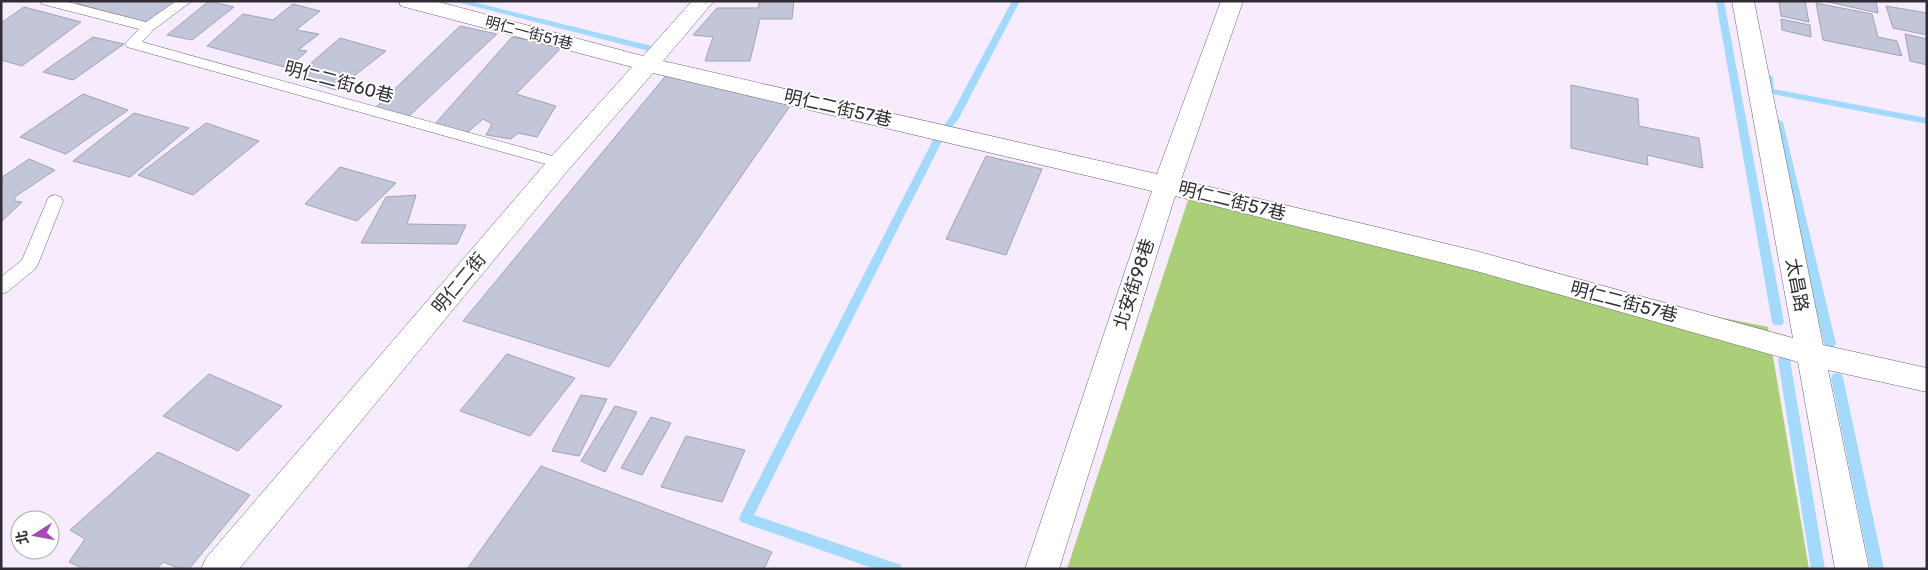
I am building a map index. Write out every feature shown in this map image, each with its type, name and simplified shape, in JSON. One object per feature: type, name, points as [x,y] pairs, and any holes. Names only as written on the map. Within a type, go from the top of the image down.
[{"type":"street","name":"明仁一街51巷","points":[[409,1],[650,65]]},
{"type":"street","name":"明仁二街","points":[[218,569],[560,163],[650,65],[704,1]]},
{"type":"street","name":"北安街98巷","points":[[1042,569],[1166,185],[1232,1]]},
{"type":"street","name":"太昌路","points":[[1743,1],[1852,569]]},
{"type":"street","name":"明仁二街57巷","points":[[650,65],[1166,185],[1476,261],[1810,354],[1927,380]]},
{"type":"lane","points":[[46,1],[148,27],[185,1]]},
{"type":"lane","name":"明仁二街60巷","points":[[148,27],[132,44],[560,163]]},
{"type":"lane","points":[[1,287],[28,264],[54,201]]},
{"type":"green space","points":[[1190,194],[1500,273],[1768,327],[1809,569],[1067,569]]},
{"type":"building","points":[[77,1],[181,1],[148,24],[76,3]]},
{"type":"building","points":[[209,1],[234,7],[192,40],[167,35]]},
{"type":"building","points":[[760,1],[794,1],[792,19],[760,19],[750,61],[705,61],[713,37],[693,35],[717,8],[758,8]]},
{"type":"building","points":[[1779,1],[1805,1],[1809,22],[1781,16]]},
{"type":"building","points":[[1824,1],[1876,1],[1878,13]]},
{"type":"building","points":[[1816,3],[1872,14],[1878,37],[1897,41],[1902,56],[1823,40]]},
{"type":"building","points":[[293,4],[320,11],[296,30],[319,34],[298,50],[307,51],[288,68],[207,46],[243,14],[273,20]]},
{"type":"building","points":[[1886,6],[1927,13],[1927,35],[1893,28]]},
{"type":"building","points":[[24,7],[81,22],[22,66],[1,60],[1,23]]},
{"type":"building","points":[[1781,19],[1810,25],[1811,37],[1782,30]]},
{"type":"building","points":[[460,26],[497,34],[409,116],[375,108]]},
{"type":"building","points":[[1905,34],[1927,39],[1927,65],[1910,61]]},
{"type":"building","points":[[93,37],[124,44],[73,80],[43,72]]},
{"type":"building","points":[[512,37],[563,46],[516,94],[556,106],[537,137],[518,133],[511,139],[486,135],[492,124],[483,119],[468,132],[434,125]]},
{"type":"building","points":[[340,38],[386,51],[336,90],[295,77]]},
{"type":"building","points":[[668,73],[792,103],[609,367],[463,321]]},
{"type":"building","points":[[1571,85],[1638,99],[1639,126],[1699,138],[1703,168],[1647,155],[1648,165],[1571,148]]},
{"type":"building","points":[[83,94],[128,110],[66,154],[20,137]]},
{"type":"building","points":[[134,113],[189,128],[130,177],[73,161]]},
{"type":"building","points":[[206,123],[259,141],[193,195],[138,175]]},
{"type":"building","points":[[986,156],[1042,169],[1006,255],[946,239]]},
{"type":"building","points":[[29,159],[55,170],[16,196],[14,201],[22,202],[1,222],[1,178]]},
{"type":"building","points":[[340,167],[396,183],[357,221],[305,204]]},
{"type":"building","points":[[416,195],[407,224],[466,225],[457,244],[361,243],[386,197]]},
{"type":"building","points":[[507,354],[575,378],[530,436],[460,411]]},
{"type":"building","points":[[209,374],[282,406],[238,451],[163,416]]},
{"type":"building","points":[[581,395],[607,399],[579,456],[552,451]]},
{"type":"building","points":[[615,406],[637,412],[605,472],[581,461]]},
{"type":"building","points":[[651,417],[671,423],[642,475],[621,468]]},
{"type":"building","points":[[686,436],[745,450],[722,502],[661,487]]},
{"type":"building","points":[[158,452],[250,495],[189,569],[181,569],[163,562],[157,569],[84,569],[69,562],[85,539],[70,530]]},
{"type":"building","points":[[541,466],[772,552],[764,569],[467,569]]},
{"type":"waterway","points":[[457,1],[664,52]]},
{"type":"waterway","points":[[895,569],[746,518],[939,138],[954,118],[1016,1]]},
{"type":"waterway","points":[[1720,1],[1778,322]]},
{"type":"waterway","points":[[1768,77],[1770,91],[1927,121]]},
{"type":"waterway","points":[[1778,122],[1830,344]]},
{"type":"waterway","points":[[1784,360],[1818,569]]},
{"type":"waterway","points":[[1837,378],[1877,569]]}]
